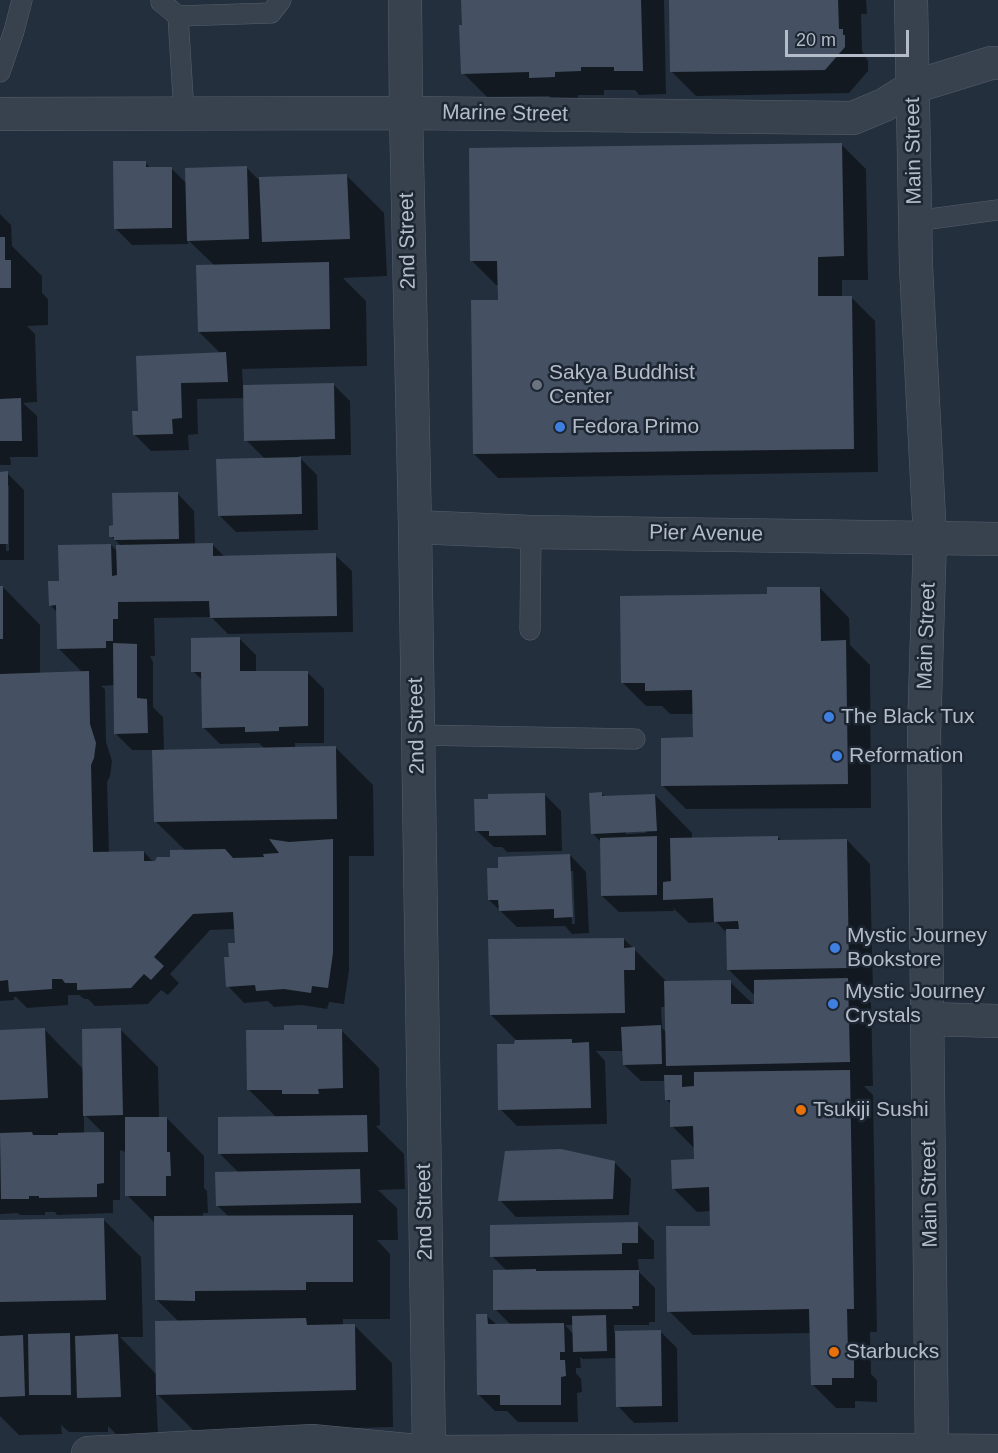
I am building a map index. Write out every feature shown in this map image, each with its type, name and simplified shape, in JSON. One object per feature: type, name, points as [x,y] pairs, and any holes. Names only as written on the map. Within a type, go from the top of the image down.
[{"type":"street","name":"2nd Street","points":[[405,0],[429,1453]]},
{"type":"street","name":"Main Street","points":[[911,0],[915,221],[930,538],[924,732],[926,1019],[932,1286],[932,1452]]},
{"type":"street","name":"Marine Street","points":[[0,114],[406,112],[853,118],[884,105],[913,87],[991,63],[998,63]]},
{"type":"street","name":"Pier Avenue","points":[[415,527],[531,532],[998,539]]},
{"type":"street","points":[[926,1019],[998,1021]]},
{"type":"street","points":[[88,1453],[312,1441],[429,1453],[998,1451]]},
{"type":"lane","points":[[0,72],[14,31],[21,0]]},
{"type":"lane","points":[[161,0],[178,16],[271,13],[281,0]]},
{"type":"lane","points":[[178,16],[184,113]]},
{"type":"lane","points":[[915,221],[998,210]]},
{"type":"lane","points":[[530,630],[531,532]]},
{"type":"lane","points":[[417,735],[635,739]]},
{"type":"building","points":[[461,0],[641,0],[643,71],[614,71],[614,67],[581,67],[581,71],[555,72],[555,77],[529,78],[529,72],[461,74],[459,25],[462,25]]},
{"type":"building","points":[[669,0],[838,0],[839,29],[843,29],[843,35],[845,35],[845,47],[825,70],[670,72]]},
{"type":"building","points":[[842,143],[844,256],[818,257],[818,296],[852,296],[854,449],[473,454],[471,300],[498,300],[497,261],[470,261],[469,148]]},
{"type":"building","points":[[113,161],[146,161],[146,167],[172,167],[172,228],[114,229]]},
{"type":"building","points":[[247,166],[249,239],[187,241],[185,168]]},
{"type":"building","points":[[347,174],[350,239],[262,242],[259,177]]},
{"type":"building","points":[[0,237],[5,237],[5,260],[11,260],[11,288],[0,288]]},
{"type":"building","points":[[329,262],[330,329],[198,332],[196,265]]},
{"type":"building","points":[[226,352],[228,382],[181,383],[182,418],[172,419],[173,434],[133,435],[132,411],[138,411],[136,356]]},
{"type":"building","points":[[334,383],[335,439],[244,441],[243,385]]},
{"type":"building","points":[[21,398],[22,441],[0,441],[0,399]]},
{"type":"building","points":[[301,457],[302,514],[218,516],[216,459]]},
{"type":"building","points":[[8,471],[8,544],[0,544],[0,472]]},
{"type":"building","points":[[178,492],[179,539],[114,540],[114,537],[109,537],[109,526],[113,525],[112,493]]},
{"type":"building","points":[[213,543],[213,556],[336,553],[337,616],[210,618],[209,601],[118,602],[118,619],[113,619],[113,641],[106,641],[106,648],[57,649],[56,605],[49,606],[48,581],[59,581],[58,545],[111,544],[112,576],[117,575],[116,545]]},
{"type":"building","points":[[0,586],[3,586],[3,639],[0,639]]},
{"type":"building","points":[[767,587],[820,587],[821,641],[846,640],[848,784],[661,786],[661,738],[693,737],[692,690],[645,691],[645,683],[621,683],[620,596],[767,594]]},
{"type":"building","points":[[240,637],[240,671],[308,671],[308,726],[279,727],[279,731],[245,732],[245,727],[202,728],[201,672],[191,672],[191,638]]},
{"type":"building","points":[[113,643],[137,644],[137,698],[147,699],[148,733],[114,734]]},
{"type":"building","points":[[89,671],[90,724],[96,743],[91,765],[93,852],[144,851],[144,861],[155,861],[157,857],[170,857],[170,850],[225,849],[233,858],[264,857],[263,854],[279,853],[269,839],[289,842],[333,839],[333,953],[328,988],[312,986],[311,993],[284,989],[256,991],[255,985],[226,987],[224,957],[229,957],[228,943],[235,943],[233,912],[193,914],[154,957],[164,966],[151,980],[144,974],[131,988],[77,990],[77,983],[65,983],[62,979],[52,979],[52,989],[9,992],[8,980],[0,981],[0,674]]},
{"type":"building","points":[[336,746],[337,819],[154,822],[152,750]]},
{"type":"building","points":[[602,792],[602,796],[655,794],[657,831],[591,834],[589,793]]},
{"type":"building","points":[[545,793],[546,835],[489,836],[489,831],[475,831],[474,799],[488,799],[488,794]]},
{"type":"building","points":[[657,836],[657,895],[601,896],[600,838]]},
{"type":"building","points":[[778,836],[778,840],[847,839],[849,968],[727,970],[726,929],[739,929],[738,921],[714,922],[713,898],[663,900],[663,882],[671,881],[670,838]]},
{"type":"building","points":[[570,854],[573,917],[554,918],[554,909],[499,911],[498,900],[488,900],[487,868],[498,868],[498,857]]},
{"type":"building","points":[[624,938],[624,948],[635,947],[635,970],[624,970],[625,1013],[490,1015],[488,939]]},
{"type":"building","points":[[848,978],[850,1062],[666,1066],[664,981],[731,980],[731,1004],[754,1004],[754,980]]},
{"type":"building","points":[[284,1025],[317,1025],[317,1029],[342,1029],[343,1088],[318,1089],[319,1094],[282,1094],[282,1090],[247,1090],[246,1030],[284,1030]]},
{"type":"building","points":[[661,1025],[662,1064],[623,1065],[621,1027]]},
{"type":"building","points":[[45,1028],[48,1098],[0,1100],[0,1030]]},
{"type":"building","points":[[121,1028],[123,1115],[83,1116],[82,1029]]},
{"type":"building","points":[[572,1039],[572,1043],[589,1042],[591,1108],[498,1110],[497,1044],[514,1044],[515,1040]]},
{"type":"building","points":[[850,1070],[854,1309],[847,1309],[848,1355],[854,1355],[854,1378],[832,1378],[832,1385],[811,1385],[809,1309],[667,1312],[666,1226],[710,1226],[709,1187],[672,1189],[671,1160],[694,1159],[693,1126],[670,1127],[670,1100],[665,1100],[664,1075],[682,1075],[682,1087],[694,1086],[694,1072]]},
{"type":"building","points":[[367,1115],[368,1152],[218,1154],[218,1117]]},
{"type":"building","points":[[125,1117],[167,1117],[167,1152],[170,1152],[171,1176],[166,1176],[166,1196],[125,1196]]},
{"type":"building","points":[[32,1132],[33,1135],[58,1135],[58,1133],[104,1132],[104,1183],[97,1184],[97,1197],[39,1198],[39,1196],[29,1196],[29,1199],[1,1199],[0,1133]]},
{"type":"building","points":[[561,1149],[615,1161],[613,1199],[498,1201],[505,1151]]},
{"type":"building","points":[[360,1169],[361,1203],[216,1206],[215,1172]]},
{"type":"building","points":[[353,1215],[353,1282],[306,1282],[306,1290],[195,1291],[195,1301],[155,1300],[154,1216]]},
{"type":"building","points":[[104,1218],[106,1300],[0,1302],[0,1220]]},
{"type":"building","points":[[638,1222],[638,1243],[622,1243],[622,1254],[490,1257],[490,1225]]},
{"type":"building","points":[[536,1269],[536,1271],[639,1270],[639,1306],[632,1306],[633,1309],[493,1310],[493,1270]]},
{"type":"building","points":[[476,1314],[487,1314],[488,1324],[564,1323],[565,1352],[560,1352],[560,1360],[565,1360],[566,1376],[561,1377],[561,1405],[500,1405],[500,1395],[477,1395]]},
{"type":"building","points":[[606,1315],[607,1351],[573,1352],[572,1316]]},
{"type":"building","points":[[306,1318],[307,1325],[355,1324],[356,1390],[156,1395],[155,1321]]},
{"type":"building","points":[[661,1330],[662,1406],[616,1407],[615,1331]]},
{"type":"building","points":[[70,1333],[71,1395],[29,1395],[28,1334]]},
{"type":"building","points":[[118,1334],[121,1397],[77,1398],[75,1336]]},
{"type":"building","points":[[23,1335],[25,1396],[0,1397],[0,1336]]},
{"type":"place","name":"Sakya Buddhist Center","points":[[537,385]]},
{"type":"place","name":"Fedora Primo","points":[[560,427]]},
{"type":"place","name":"The Black Tux","points":[[829,717]]},
{"type":"place","name":"Reformation","points":[[837,756]]},
{"type":"place","name":"Mystic Journey Bookstore","points":[[835,948]]},
{"type":"place","name":"Mystic Journey Crystals","points":[[833,1004]]},
{"type":"place","name":"Tsukiji Sushi","points":[[801,1110]]},
{"type":"place","name":"Starbucks","points":[[834,1352]]}]
